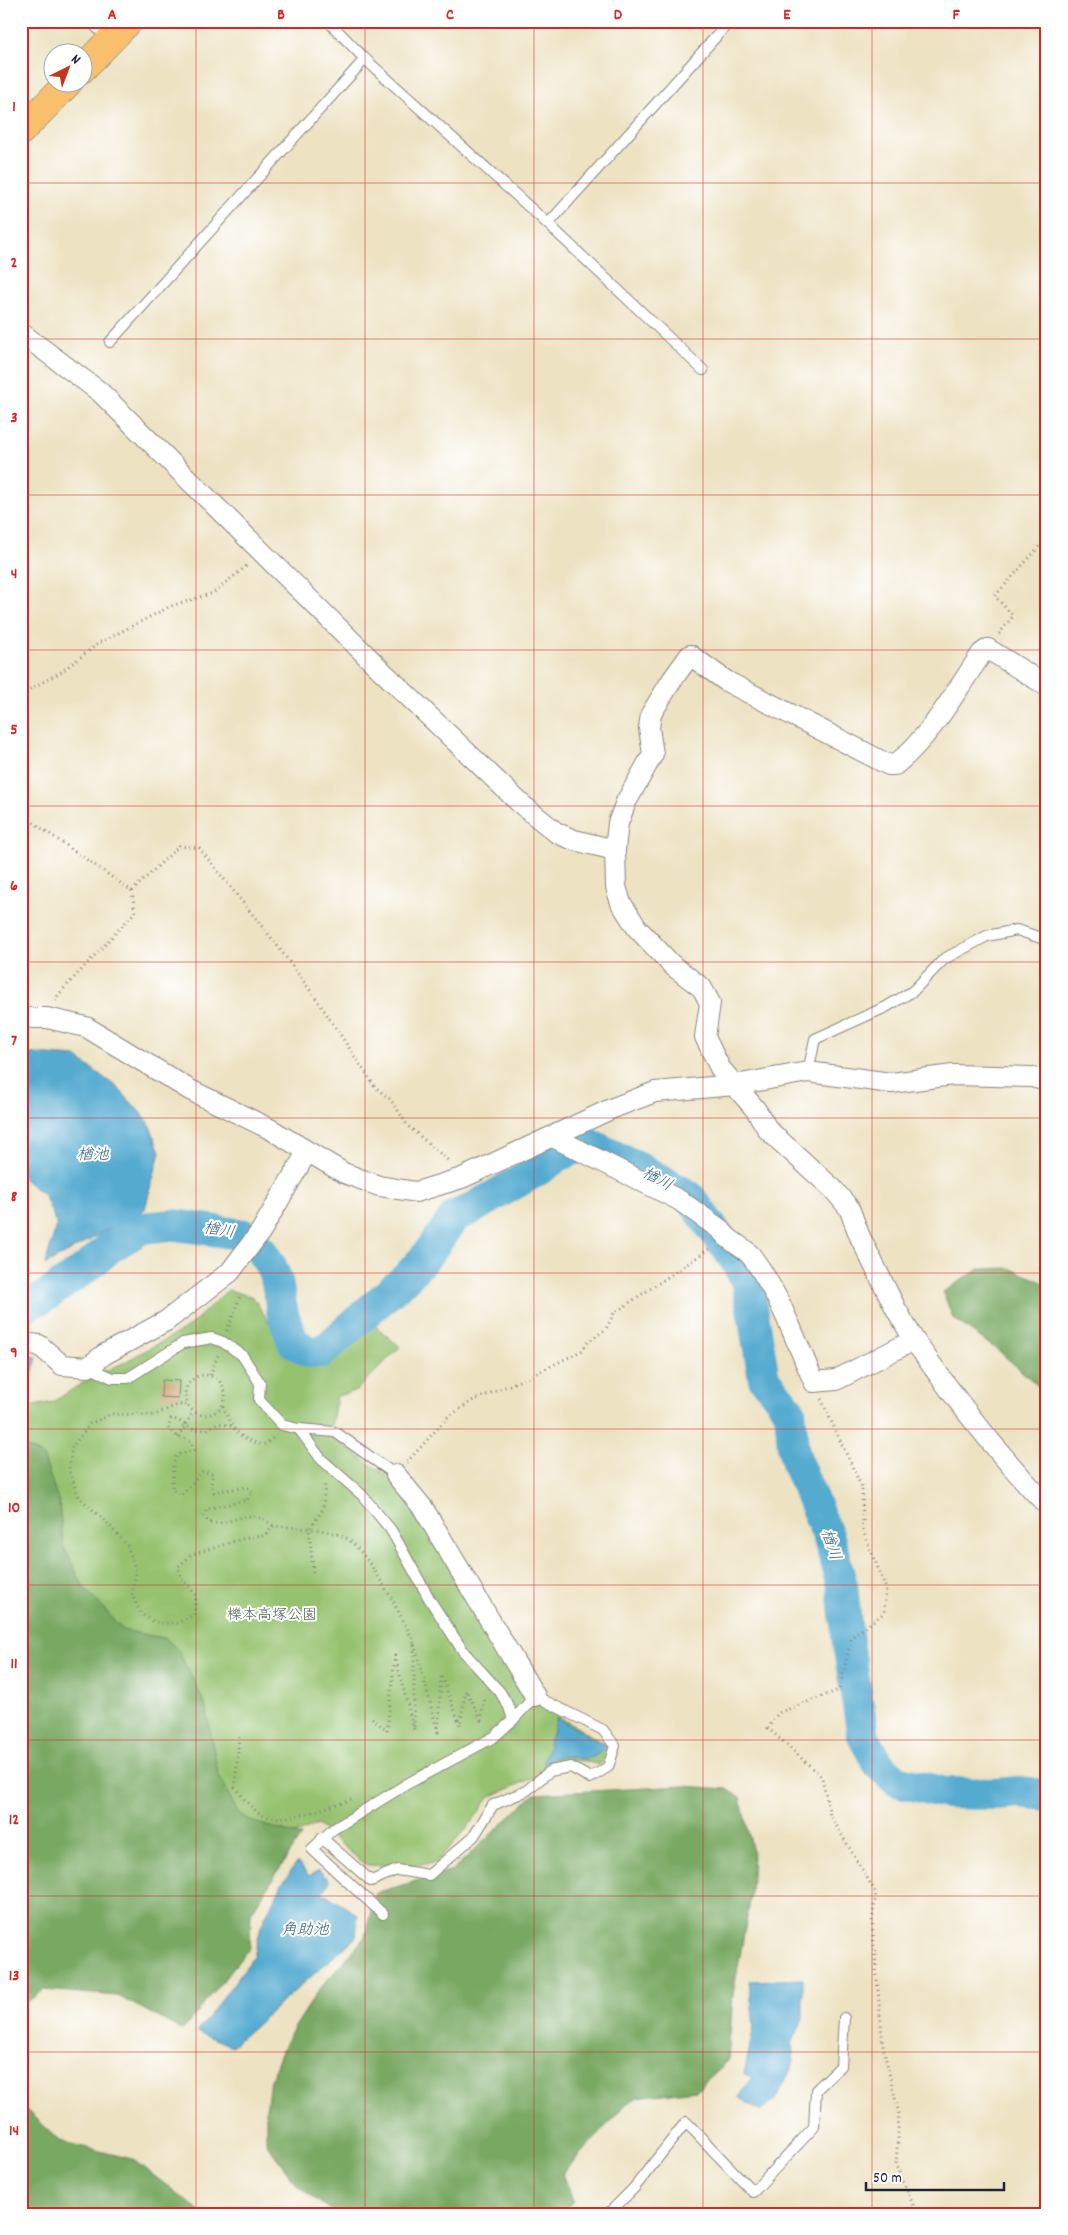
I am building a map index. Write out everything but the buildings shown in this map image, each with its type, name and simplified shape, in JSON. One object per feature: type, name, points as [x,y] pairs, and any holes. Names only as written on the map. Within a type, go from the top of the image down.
[{"type":"highway","points":[[92,56],[114,27]]},
{"type":"highway","points":[[21,131],[59,92]]},
{"type":"street","points":[[21,333],[100,392],[521,804],[557,833],[574,840],[615,850]]},
{"type":"street","points":[[1047,686],[988,649],[982,653],[937,719],[906,756],[895,765],[889,765],[726,681],[690,655],[651,714],[649,728],[653,754],[626,802],[618,823],[615,850],[616,886],[621,903],[637,928],[672,965],[702,988],[710,1003],[705,1037],[720,1068],[756,1110],[768,1130],[833,1189],[849,1208],[864,1245],[914,1340],[1003,1458],[1047,1506]]},
{"type":"street","points":[[21,1018],[47,1018],[86,1027],[190,1090],[270,1129],[344,1173],[379,1186],[416,1192],[462,1178],[613,1108],[655,1092],[735,1085],[808,1072],[891,1082],[953,1074],[1032,1077],[1047,1080]]},
{"type":"street","points":[[553,1137],[679,1200],[721,1230],[724,1235],[750,1255],[766,1277],[783,1307],[814,1382],[836,1380],[914,1340]]},
{"type":"street","points":[[21,1343],[39,1345],[62,1365],[88,1367],[105,1354],[166,1321],[230,1272],[262,1231],[307,1152]]},
{"type":"street","points":[[396,1475],[423,1508],[536,1696]]},
{"type":"lane","points":[[328,21],[365,58],[548,224],[703,370]]},
{"type":"lane","points":[[548,224],[730,21]]},
{"type":"lane","points":[[110,342],[365,58]]},
{"type":"lane","points":[[808,1072],[815,1039],[886,1007],[913,991],[944,959],[987,936],[1017,930],[1047,940]]},
{"type":"lane","points":[[88,1367],[112,1378],[128,1378],[183,1343],[212,1338],[223,1342],[242,1355],[260,1383],[259,1400],[282,1425],[299,1429],[335,1432],[396,1475]]},
{"type":"lane","points":[[299,1429],[321,1459],[362,1495],[391,1530],[430,1600],[463,1651],[497,1687],[509,1707],[513,1720]]},
{"type":"lane","points":[[322,1838],[371,1881],[396,1870],[429,1875],[474,1836],[493,1805],[526,1791],[550,1771],[571,1767],[590,1778],[608,1767],[616,1746],[603,1730],[536,1696],[494,1737],[407,1784],[332,1830],[322,1838],[312,1849],[383,1914]]},
{"type":"lane","points":[[608,2214],[634,2188],[686,2122],[753,2192],[814,2127],[816,2090],[841,2066],[844,2018]]},
{"type":"path","points":[[988,649],[1013,616],[995,596],[1047,538]]},
{"type":"path","points":[[21,694],[61,672],[99,642],[171,606],[213,593],[263,553]]},
{"type":"path","points":[[21,814],[132,891],[135,912],[58,995],[47,1018]]},
{"type":"path","points":[[132,891],[179,846],[199,848],[277,945],[320,1004],[375,1086],[391,1100],[408,1126],[444,1155],[462,1178]]},
{"type":"path","points":[[396,1475],[448,1417],[472,1401],[531,1376],[583,1350],[588,1342],[606,1328],[614,1313],[711,1248],[724,1235]]},
{"type":"path","points":[[210,1375],[219,1380],[224,1388],[226,1397],[223,1406],[214,1414],[203,1416],[193,1412],[186,1404],[184,1395],[186,1386],[192,1378],[210,1375]]},
{"type":"path","points":[[814,1382],[862,1488],[863,1531],[886,1588],[884,1613],[852,1637],[839,1690],[778,1713],[768,1728],[822,1777],[830,1815],[876,1893],[872,1922],[883,2047],[899,2114],[896,2165],[917,2214]]},
{"type":"path","points":[[186,1404],[174,1406],[155,1415],[111,1414],[90,1424],[72,1447],[69,1472],[79,1497],[127,1545],[136,1571],[132,1595],[141,1614],[155,1622],[174,1624],[194,1615],[196,1595],[182,1579],[178,1567],[191,1555],[248,1537],[264,1536],[274,1526]]},
{"type":"path","points":[[223,1406],[231,1426],[248,1441],[263,1445],[280,1435],[282,1425]]},
{"type":"path","points":[[178,1436],[193,1412]]},
{"type":"path","points":[[231,1426],[218,1423],[206,1430],[191,1429],[178,1420],[171,1419],[168,1428],[178,1436],[191,1442],[194,1450],[177,1455],[172,1465],[172,1489],[181,1495],[203,1471],[213,1474],[211,1484],[214,1492],[247,1487],[253,1492],[247,1500],[207,1509],[204,1516],[209,1523],[220,1524],[234,1518],[252,1515],[262,1517],[274,1526],[344,1536],[364,1556],[398,1608],[414,1643],[438,1732],[441,1675],[460,1725],[466,1690],[480,1720],[486,1693],[497,1687]]},
{"type":"path","points":[[313,1572],[309,1530],[323,1509],[326,1485],[321,1459]]},
{"type":"path","points":[[372,1718],[387,1731],[395,1656],[414,1730],[414,1643]]},
{"type":"path","points":[[239,1737],[235,1787],[248,1804],[263,1816],[283,1818],[360,1797]]},
{"type":"green space","points":[[1009,1268],[1047,1284],[1047,1394],[1000,1352],[953,1318],[943,1292],[979,1269]]},
{"type":"green space","name":"櫟本高塚公園","points":[[228,1290],[253,1297],[289,1354],[334,1362],[373,1324],[400,1347],[356,1391],[337,1396],[329,1435],[394,1481],[539,1705],[607,1745],[608,1756],[600,1765],[585,1761],[553,1760],[539,1775],[488,1798],[471,1823],[436,1863],[367,1866],[318,1825],[270,1843],[218,1825],[21,1510],[21,1409],[53,1402],[92,1377],[121,1364],[187,1328]]},
{"type":"green space","points":[[21,1445],[43,1456],[59,1502],[63,1545],[83,1586],[123,1630],[167,1639],[178,1650],[205,1704],[218,1774],[237,1811],[247,1820],[301,1836],[251,1913],[250,1947],[183,2030],[118,1996],[44,1990],[21,2006]]},
{"type":"green space","points":[[684,1786],[727,1789],[740,1797],[753,1852],[751,1895],[733,1994],[728,2061],[696,2090],[638,2097],[626,2104],[563,2173],[573,2201],[561,2214],[335,2214],[298,2186],[266,2143],[266,2110],[270,2081],[286,2041],[318,1991],[365,1937],[375,1893],[453,1870],[534,1794]]},
{"type":"green space","points":[[21,2105],[59,2141],[132,2159],[204,2214],[21,2214]]},
{"type":"water","name":"楢池","points":[[21,1053],[76,1057],[118,1088],[148,1121],[160,1152],[145,1209],[45,1265],[57,1224],[44,1195],[21,1177]]},
{"type":"water","points":[[21,1353],[37,1357],[31,1379],[21,1389]]},
{"type":"water","points":[[557,1718],[606,1746],[594,1757],[553,1758],[543,1764]]},
{"type":"water","name":"角助池","points":[[297,1862],[309,1876],[319,1870],[330,1881],[322,1892],[358,1915],[356,1937],[232,2046],[197,2032],[254,1956],[261,1926],[282,1884]]},
{"type":"water","points":[[803,1979],[803,2019],[792,2044],[794,2062],[777,2098],[761,2111],[738,2097],[753,2077],[744,2074],[754,2026],[749,1981]]},
{"type":"waterway","name":"楢川","points":[[21,1308],[43,1298],[90,1265],[109,1248],[142,1228],[174,1225],[245,1235],[260,1249],[271,1266],[277,1281],[282,1311],[293,1342],[309,1352],[322,1352],[407,1277],[426,1256],[456,1215],[468,1211],[540,1169],[560,1155],[588,1143],[639,1168],[689,1196],[734,1258],[748,1284],[764,1379],[790,1411],[793,1448],[798,1466],[829,1538],[842,1586],[848,1643],[863,1736],[879,1765],[897,1781],[945,1793],[996,1794],[1019,1792],[1047,1795]]}]
